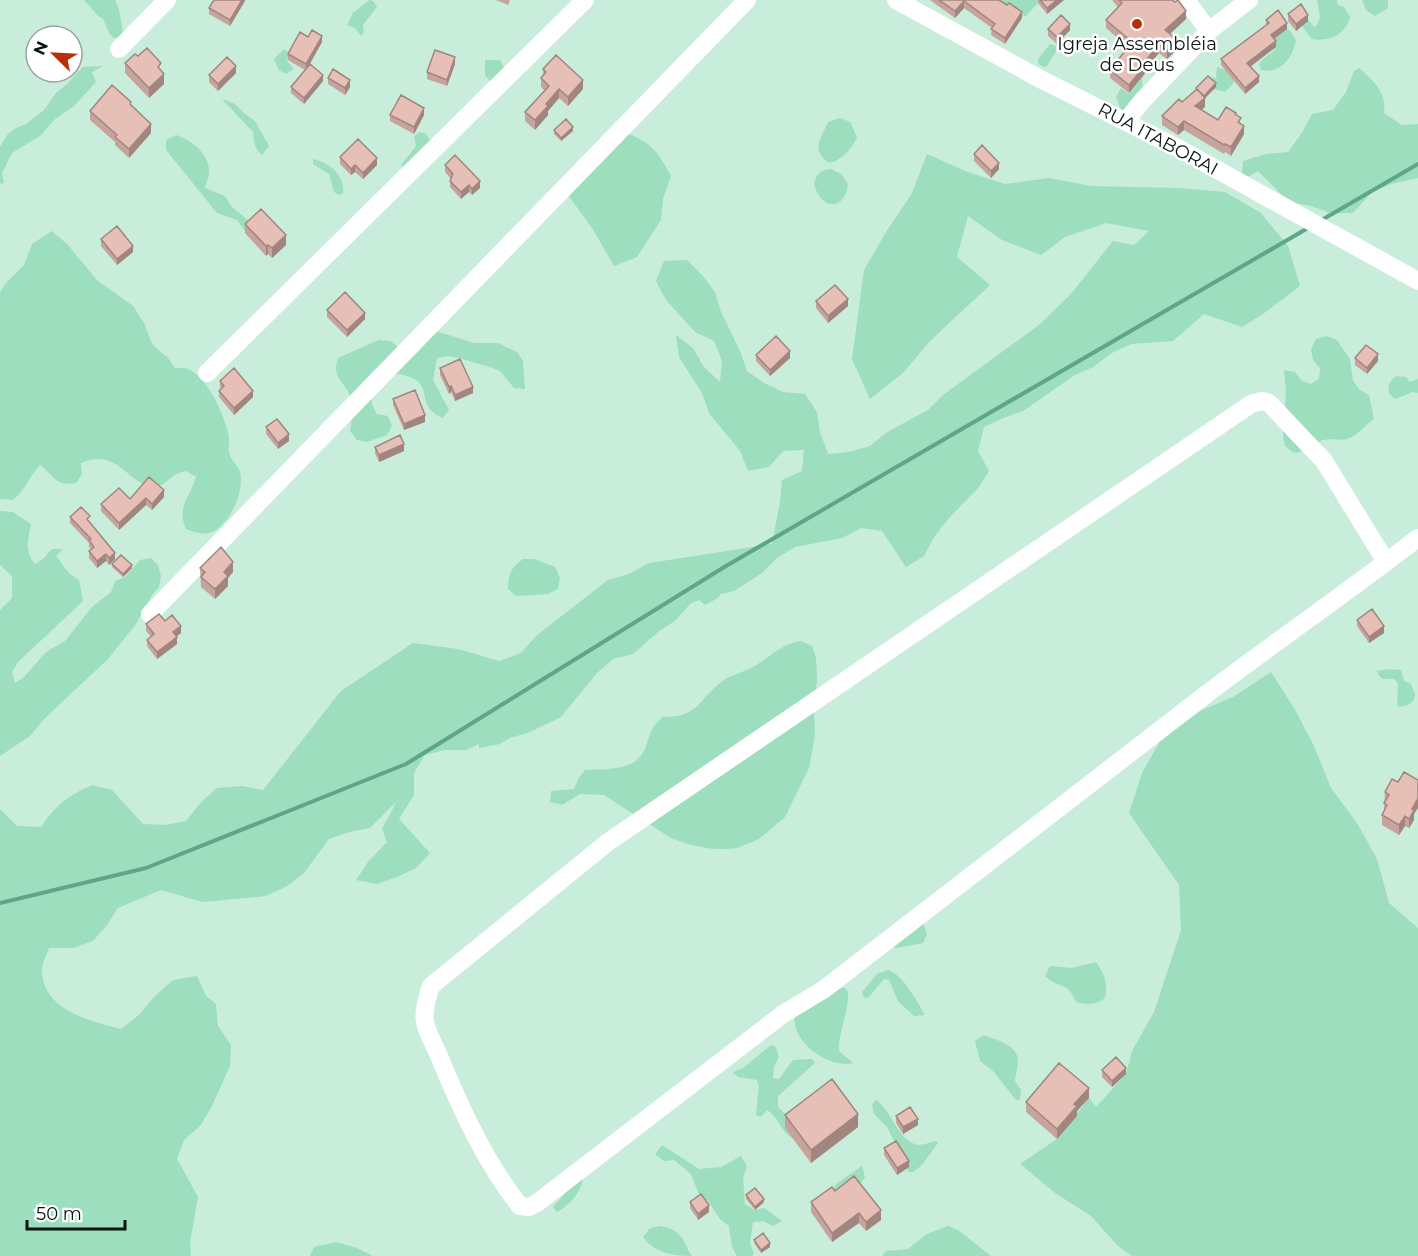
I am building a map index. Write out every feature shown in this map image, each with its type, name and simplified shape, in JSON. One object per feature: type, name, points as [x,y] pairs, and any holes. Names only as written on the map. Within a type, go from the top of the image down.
[{"type":"street","points":[[119,49],[167,0]]},
{"type":"street","points":[[207,373],[585,0]]},
{"type":"street","points":[[150,614],[747,0]]},
{"type":"street","name":"RUA ITABORAI","points":[[896,0],[1033,75],[1126,121],[1418,281]]},
{"type":"street","points":[[1185,0],[1209,31]]},
{"type":"street","points":[[1126,121],[1209,31],[1249,0]]},
{"type":"street","points":[[1386,562],[1324,461],[1269,404],[1262,401],[1251,404],[608,842],[431,986],[426,1000],[425,1022],[447,1076],[505,1187],[520,1206],[529,1207],[537,1203],[783,1014],[823,990],[1217,686],[1386,562],[1418,537]]},
{"type":"green space","points":[[84,0],[115,0],[123,32],[120,37],[114,38],[110,35],[103,19]]},
{"type":"green space","points":[[369,0],[373,1],[377,7],[363,25],[364,33],[361,36],[355,28],[347,25],[353,13]]},
{"type":"green space","points":[[993,0],[1041,0],[1026,16],[1019,15]]},
{"type":"green space","points":[[1317,0],[1337,0],[1338,5],[1344,7],[1350,17],[1345,28],[1336,36],[1312,39],[1301,25],[1307,18],[1314,27],[1319,21]]},
{"type":"green space","points":[[1362,0],[1388,0],[1388,8],[1375,16],[1366,10]]},
{"type":"green space","points":[[1282,24],[1296,40],[1292,52],[1280,67],[1268,71],[1261,70],[1259,64],[1276,48],[1272,37]]},
{"type":"green space","points":[[1050,44],[1056,46],[1056,52],[1046,67],[1041,66],[1038,59]]},
{"type":"green space","points":[[283,50],[290,54],[287,61],[294,69],[286,74],[279,70],[274,59]]},
{"type":"green space","points":[[485,60],[500,60],[504,67],[491,82],[485,75]]},
{"type":"green space","points":[[103,66],[92,72],[96,82],[74,106],[55,119],[40,136],[12,153],[2,173],[4,183],[0,184],[0,147],[7,135],[44,110],[56,93],[67,84],[84,84],[84,67]]},
{"type":"green space","points":[[1217,67],[1227,70],[1235,78],[1233,84],[1225,92],[1214,89],[1209,92],[1203,103],[1204,82],[1206,77],[1216,78]]},
{"type":"green space","points":[[1359,68],[1381,93],[1384,113],[1402,125],[1418,124],[1418,178],[1391,184],[1371,193],[1353,213],[1330,213],[1311,206],[1289,202],[1258,171],[1241,181],[1243,161],[1266,154],[1288,152],[1312,114],[1333,110],[1346,92],[1354,71]]},
{"type":"green space","points":[[1142,78],[1143,92],[1122,112],[1116,97],[1121,88],[1129,94]]},
{"type":"green space","points":[[222,99],[235,104],[255,121],[269,146],[262,155],[254,142],[253,132]]},
{"type":"green space","points":[[840,118],[850,122],[857,137],[846,153],[838,160],[829,163],[823,158],[818,148],[820,139],[828,122]]},
{"type":"green space","points":[[420,132],[426,134],[432,143],[403,168],[401,165],[416,146],[414,136]]},
{"type":"green space","points":[[625,132],[642,140],[653,149],[671,176],[663,199],[661,220],[637,257],[614,266],[592,228],[568,195]]},
{"type":"green space","points":[[176,135],[194,145],[204,155],[209,167],[205,188],[225,196],[231,206],[250,222],[245,231],[237,220],[217,213],[166,150],[166,140]]},
{"type":"green space","points":[[927,154],[965,171],[1005,184],[1049,178],[1091,186],[1179,188],[1225,192],[1261,213],[1288,246],[1300,286],[1242,327],[1204,314],[1173,341],[1131,344],[1075,375],[1023,411],[984,427],[978,451],[989,471],[978,488],[934,537],[924,556],[906,567],[882,531],[861,528],[842,538],[795,547],[734,591],[721,594],[705,605],[699,600],[690,604],[676,620],[633,654],[613,659],[597,673],[561,717],[500,744],[479,748],[479,744],[466,750],[445,750],[425,755],[414,773],[414,795],[399,819],[430,853],[416,868],[377,884],[356,880],[368,862],[387,842],[382,829],[397,801],[370,828],[329,839],[304,873],[287,886],[266,896],[203,902],[161,890],[118,908],[93,941],[73,948],[49,948],[42,970],[44,984],[50,995],[59,1004],[82,1017],[121,1029],[139,1015],[173,980],[197,976],[206,996],[216,1004],[218,1026],[231,1045],[230,1066],[211,1108],[200,1126],[184,1140],[177,1159],[198,1197],[190,1242],[191,1256],[0,1256],[0,809],[17,826],[41,827],[63,802],[92,785],[112,790],[143,824],[165,825],[186,821],[201,802],[217,788],[242,786],[263,790],[341,691],[413,643],[458,649],[499,661],[521,653],[536,636],[608,580],[629,574],[649,563],[772,544],[782,480],[802,471],[804,450],[783,451],[769,467],[748,471],[740,451],[709,413],[702,393],[679,357],[676,335],[693,348],[704,367],[720,382],[722,361],[714,341],[695,332],[666,300],[656,281],[664,261],[687,260],[715,292],[721,312],[747,371],[783,392],[805,394],[817,412],[820,432],[828,454],[849,452],[870,446],[887,432],[928,410],[943,395],[1039,325],[1071,294],[1113,241],[1134,245],[1149,231],[1106,223],[1065,237],[1041,255],[1002,240],[968,216],[957,257],[990,285],[930,341],[903,373],[870,399],[852,359],[864,270],[911,195]]},
{"type":"green space","points":[[313,159],[325,163],[339,175],[343,193],[339,195],[334,192],[329,174],[313,164]]},
{"type":"green space","points":[[831,169],[841,174],[848,184],[846,194],[837,204],[826,202],[821,198],[814,184],[819,173]]},
{"type":"green space","points":[[52,231],[68,245],[97,280],[133,306],[144,323],[152,344],[169,359],[175,368],[186,368],[195,373],[215,399],[227,430],[230,455],[239,469],[241,479],[236,504],[227,519],[216,530],[201,533],[186,529],[182,515],[183,508],[196,477],[186,471],[161,485],[148,485],[139,482],[115,464],[95,459],[81,463],[82,474],[76,483],[69,484],[59,482],[40,465],[13,500],[0,499],[0,292],[24,265],[32,244]]},
{"type":"green space","points":[[432,330],[474,343],[498,343],[517,352],[523,361],[525,389],[514,388],[500,371],[490,367],[449,356],[437,358],[433,380],[449,410],[443,418],[430,409],[423,389],[416,380],[388,372],[371,394],[372,404],[377,414],[388,416],[392,426],[387,435],[367,442],[357,440],[350,431],[352,414],[348,391],[336,371],[338,358],[379,340],[390,341],[408,353],[418,351],[421,340]]},
{"type":"green space","points":[[1326,336],[1337,340],[1350,359],[1353,381],[1360,390],[1369,395],[1374,419],[1351,438],[1323,440],[1303,451],[1294,453],[1285,446],[1283,435],[1286,390],[1284,370],[1295,372],[1302,381],[1311,384],[1319,379],[1320,368],[1313,360],[1311,349],[1316,339]]},
{"type":"green space","points":[[1396,376],[1406,377],[1410,382],[1418,379],[1418,393],[1412,392],[1396,399],[1392,397],[1388,388]]},
{"type":"green space","points":[[0,511],[13,512],[31,524],[28,549],[35,564],[52,549],[63,549],[56,556],[69,573],[79,580],[83,601],[18,662],[12,672],[15,683],[24,677],[46,652],[65,641],[93,606],[111,592],[115,581],[125,577],[140,560],[151,558],[158,565],[161,576],[159,587],[136,624],[108,659],[45,718],[30,736],[0,756],[0,610],[12,598],[12,576],[0,565]]},
{"type":"green space","points":[[523,559],[534,559],[555,567],[560,578],[558,589],[548,594],[516,596],[508,589],[509,579],[513,568]]},
{"type":"green space","points":[[801,641],[812,646],[816,658],[815,735],[809,768],[785,817],[759,839],[737,848],[713,849],[671,838],[604,795],[580,794],[562,805],[550,802],[551,791],[574,789],[585,770],[622,767],[635,762],[646,747],[653,727],[663,717],[685,714],[724,680],[753,667],[782,648]]},
{"type":"green space","points":[[1401,670],[1404,681],[1411,684],[1415,697],[1409,704],[1397,706],[1398,683],[1394,679],[1383,679],[1377,671]]},
{"type":"green space","points":[[1271,672],[1314,746],[1331,788],[1357,823],[1377,859],[1389,903],[1418,928],[1418,1256],[1132,1256],[1118,1246],[1091,1216],[1055,1193],[1020,1164],[1057,1139],[1089,1098],[1096,1107],[1126,1074],[1132,1051],[1154,1012],[1181,930],[1179,885],[1129,813],[1142,773],[1164,734],[1202,710],[1233,697]]},
{"type":"green space","points":[[923,923],[927,934],[923,943],[895,948],[893,946]]},
{"type":"green space","points":[[1096,962],[1104,975],[1106,987],[1105,998],[1095,1003],[1076,1002],[1066,987],[1045,976],[1050,966],[1072,968]]},
{"type":"green space","points":[[888,970],[904,983],[925,1015],[914,1016],[898,1001],[889,980],[884,979],[869,997],[864,998],[862,992],[877,974]]},
{"type":"green space","points":[[838,987],[845,988],[848,992],[839,1051],[853,1063],[844,1064],[823,1058],[805,1044],[795,1025],[795,1015]]},
{"type":"green space","points":[[984,1035],[1006,1044],[1017,1055],[1015,1081],[1021,1090],[1020,1100],[1016,1100],[993,1071],[980,1061],[975,1041]]},
{"type":"green space","points":[[771,1045],[776,1047],[779,1057],[774,1067],[773,1078],[779,1079],[793,1060],[812,1059],[815,1063],[778,1096],[778,1107],[786,1115],[794,1139],[767,1110],[761,1117],[756,1115],[759,1085],[757,1080],[738,1077],[733,1072],[743,1068]]},
{"type":"green space","points":[[876,1100],[911,1143],[922,1145],[936,1141],[938,1143],[922,1165],[913,1172],[908,1172],[887,1127],[874,1114],[872,1104]]},
{"type":"green space","points":[[662,1145],[699,1169],[721,1167],[741,1156],[747,1166],[743,1178],[745,1204],[755,1210],[764,1208],[782,1221],[773,1226],[763,1221],[753,1222],[750,1243],[754,1254],[752,1256],[737,1256],[732,1247],[729,1226],[720,1219],[708,1201],[699,1195],[691,1174],[674,1160],[664,1161],[655,1154]]},
{"type":"green space","points":[[862,1166],[865,1177],[859,1185],[830,1195],[836,1184]]},
{"type":"green space","points":[[583,1178],[574,1198],[557,1212],[553,1207],[575,1182]]},
{"type":"green space","points":[[661,1226],[678,1233],[692,1256],[665,1253],[653,1247],[643,1237],[650,1228]]},
{"type":"green space","points":[[948,1226],[958,1230],[991,1256],[882,1256],[886,1251],[908,1249],[927,1234]]},
{"type":"green space","points":[[336,1242],[357,1248],[373,1256],[310,1256],[314,1247]]},
{"type":"building","points":[[214,0],[242,0],[230,20],[209,8]]},
{"type":"building","points":[[939,0],[999,0],[1007,5],[1009,3],[1022,12],[1005,38],[991,29],[995,24],[964,1],[955,11]]},
{"type":"building","points":[[1040,0],[1057,0],[1047,8]]},
{"type":"building","points":[[1119,0],[1172,0],[1175,2],[1178,0],[1186,11],[1165,30],[1178,40],[1167,51],[1159,45],[1129,85],[1110,70],[1132,42],[1106,20],[1122,3]]},
{"type":"building","points":[[1301,4],[1308,15],[1296,24],[1288,14]]},
{"type":"building","points":[[1278,10],[1287,23],[1271,35],[1276,41],[1247,63],[1259,76],[1245,88],[1221,59],[1269,23],[1266,20]]},
{"type":"building","points":[[1061,15],[1070,24],[1057,37],[1048,29]]},
{"type":"building","points":[[312,30],[322,36],[306,64],[288,54],[300,32],[308,37]]},
{"type":"building","points":[[147,48],[161,63],[158,67],[164,74],[149,88],[125,63],[135,54],[138,56]]},
{"type":"building","points":[[435,50],[455,57],[447,80],[427,72]]},
{"type":"building","points":[[556,55],[583,80],[568,97],[559,89],[535,120],[525,112],[549,86],[541,78],[546,72],[543,69]]},
{"type":"building","points":[[227,57],[236,66],[218,84],[209,75]]},
{"type":"building","points":[[310,64],[323,75],[304,98],[291,87]]},
{"type":"building","points":[[333,69],[350,80],[345,88],[328,78]]},
{"type":"building","points":[[1208,76],[1216,83],[1204,96],[1196,88]]},
{"type":"building","points":[[112,85],[151,124],[129,149],[90,111]]},
{"type":"building","points":[[1197,89],[1205,98],[1195,106],[1218,120],[1226,107],[1241,118],[1238,122],[1244,126],[1231,147],[1184,121],[1178,127],[1162,116],[1179,99],[1182,102]]},
{"type":"building","points":[[401,95],[424,108],[414,127],[390,115]]},
{"type":"building","points":[[566,119],[573,127],[561,138],[554,130]]},
{"type":"building","points":[[358,139],[377,158],[363,173],[355,165],[351,169],[340,157]]},
{"type":"building","points":[[982,145],[999,163],[991,171],[974,154]]},
{"type":"building","points":[[455,155],[480,181],[472,189],[469,185],[461,192],[450,181],[453,174],[445,165]]},
{"type":"building","points":[[261,209],[286,235],[272,248],[266,246],[245,224]]},
{"type":"building","points":[[117,226],[133,246],[117,259],[101,239]]},
{"type":"building","points":[[835,285],[848,299],[828,316],[816,301]]},
{"type":"building","points":[[345,292],[365,313],[347,330],[327,310]]},
{"type":"building","points":[[776,336],[790,351],[770,370],[756,355]]},
{"type":"building","points":[[1366,345],[1378,354],[1367,368],[1355,358]]},
{"type":"building","points":[[460,359],[473,387],[455,395],[440,368]]},
{"type":"building","points":[[234,368],[253,391],[234,408],[219,391],[224,386],[220,381]]},
{"type":"building","points":[[415,390],[425,415],[404,424],[393,399]]},
{"type":"building","points":[[277,419],[289,434],[278,443],[266,427]]},
{"type":"building","points":[[400,435],[404,444],[379,455],[375,447]]},
{"type":"building","points":[[149,477],[164,490],[152,504],[146,498],[119,523],[101,504],[119,488],[130,499]]},
{"type":"building","points":[[81,507],[90,516],[87,519],[115,553],[109,558],[106,554],[97,561],[89,551],[94,547],[89,540],[91,539],[70,517]]},
{"type":"building","points":[[221,547],[233,562],[224,572],[228,576],[215,589],[201,577],[205,572],[200,568]]},
{"type":"building","points":[[121,555],[132,565],[123,574],[112,564]]},
{"type":"building","points":[[1372,609],[1384,626],[1369,637],[1357,620]]},
{"type":"building","points":[[159,614],[165,621],[172,615],[181,626],[173,632],[177,637],[157,652],[147,640],[154,634],[146,624]]},
{"type":"building","points":[[1404,772],[1418,780],[1418,798],[1409,819],[1405,816],[1399,825],[1382,815],[1387,805],[1384,803],[1389,795],[1385,792],[1392,779],[1398,782]]},
{"type":"building","points":[[1116,1057],[1126,1068],[1112,1081],[1102,1070]]},
{"type":"building","points":[[1059,1063],[1089,1088],[1074,1104],[1077,1106],[1057,1129],[1026,1102]]},
{"type":"building","points":[[832,1079],[858,1114],[811,1150],[785,1115]]},
{"type":"building","points":[[910,1107],[918,1119],[903,1127],[896,1116]]},
{"type":"building","points":[[896,1141],[909,1161],[897,1168],[884,1148]]},
{"type":"building","points":[[854,1176],[881,1210],[866,1222],[859,1213],[832,1233],[811,1202],[832,1187],[835,1191]]},
{"type":"building","points":[[755,1188],[764,1199],[755,1207],[746,1195]]},
{"type":"building","points":[[701,1194],[709,1205],[698,1214],[690,1202]]},
{"type":"building","points":[[763,1233],[770,1243],[761,1250],[754,1240]]},
{"type":"waterway","points":[[1320,221],[1418,164]]},
{"type":"waterway","points":[[0,903],[146,868],[406,764],[726,566],[1308,228]]},
{"type":"place","name":"Igreja Assembléia de Deus","points":[[1137,24]]}]
